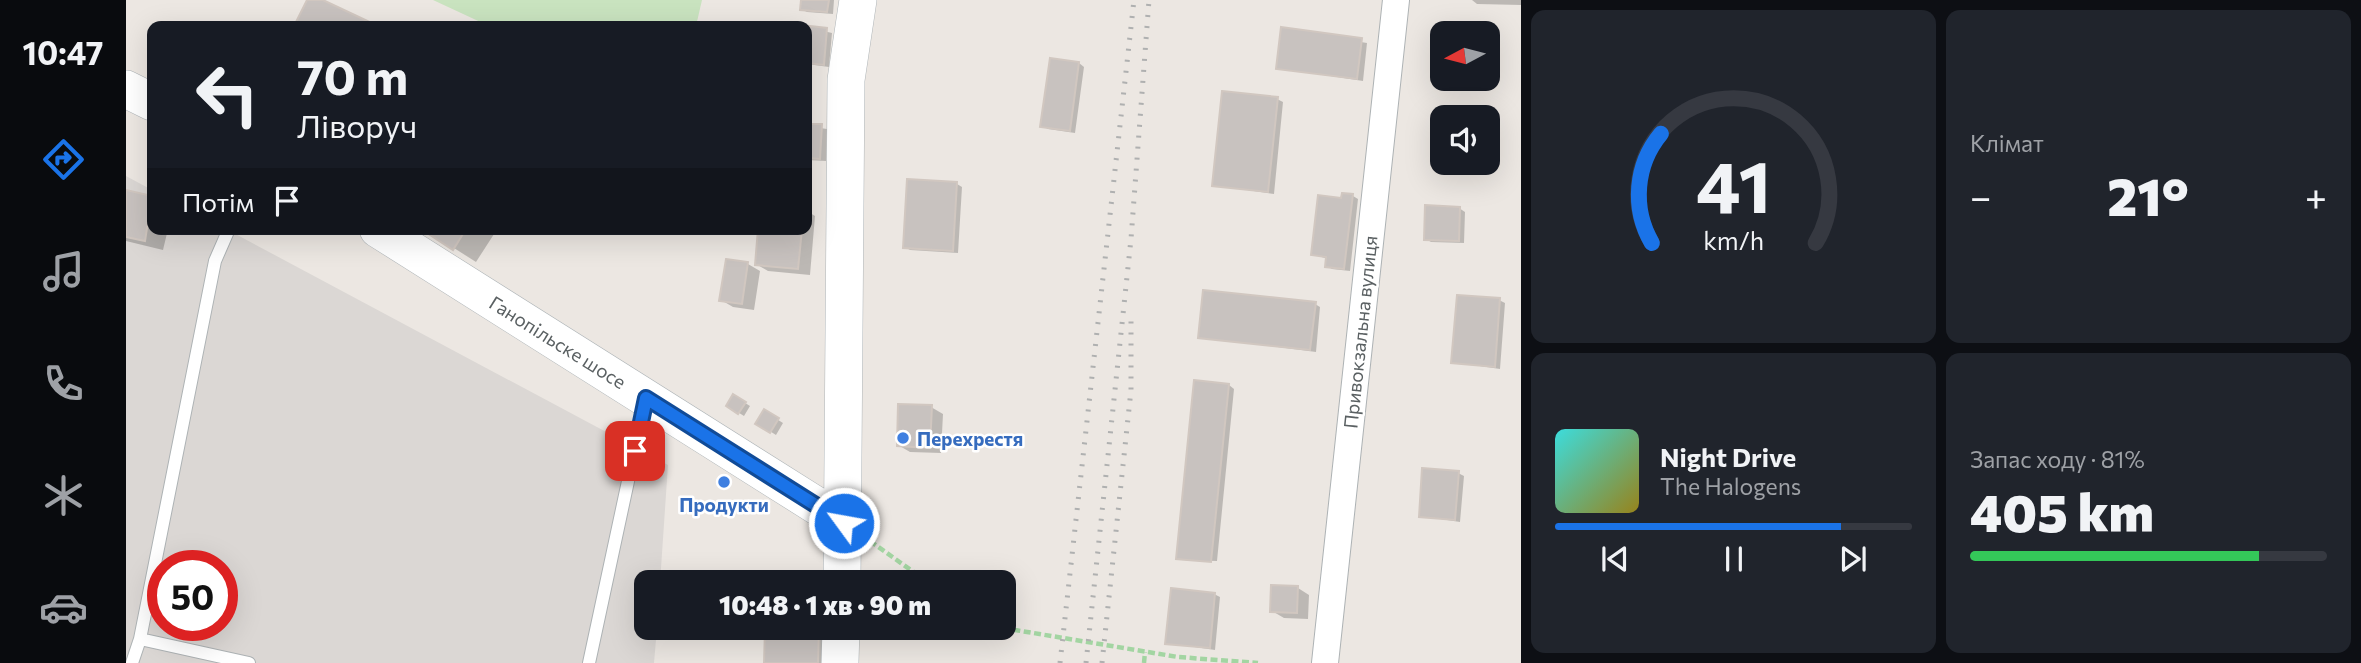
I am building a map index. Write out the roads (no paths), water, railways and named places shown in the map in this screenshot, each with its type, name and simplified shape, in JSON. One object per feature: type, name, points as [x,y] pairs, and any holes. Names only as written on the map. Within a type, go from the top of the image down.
[{"type":"main road","points":[[842,570],[846,80],[858,0]]},
{"type":"main road","points":[[126,89],[147,100]]},
{"type":"main road","name":"Ганопільске шосе","points":[[388,235],[844,523]]},
{"type":"main road","points":[[840,663],[841,640]]},
{"type":"street","name":"Привокзальна вулиця","points":[[1325,663],[1396,0]]},
{"type":"lane","points":[[132,663],[140,639],[215,261],[226,235]]},
{"type":"lane","points":[[589,663],[646,398]]},
{"type":"lane","points":[[140,639],[249,663]]},
{"type":"railway","points":[[1060,663],[1134,0]]},
{"type":"railway","points":[[1086,663],[1131,239],[1149,0]]},
{"type":"railway","points":[[1102,663],[1131,390],[1131,318]]},
{"type":"place","name":"Перехрестя","points":[[903,438]]},
{"type":"place","name":"Продукти","points":[[724,482]]}]
